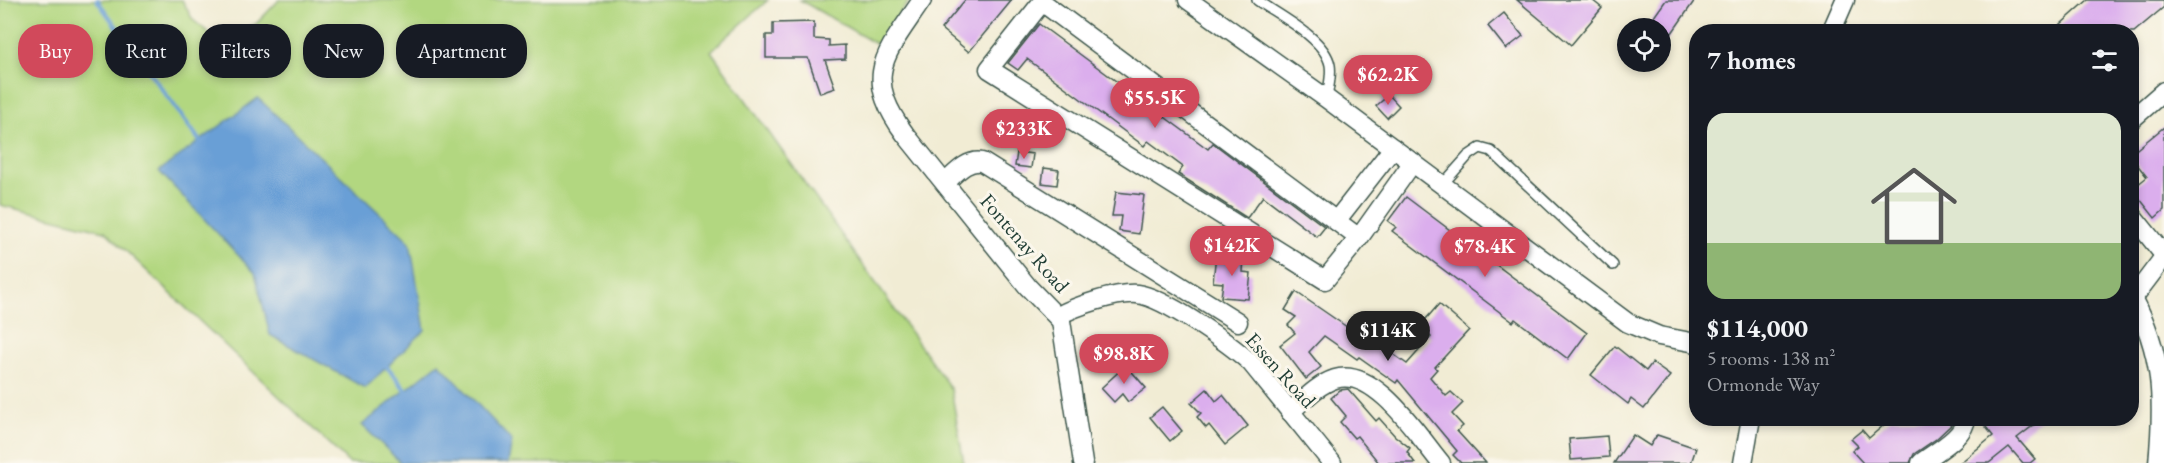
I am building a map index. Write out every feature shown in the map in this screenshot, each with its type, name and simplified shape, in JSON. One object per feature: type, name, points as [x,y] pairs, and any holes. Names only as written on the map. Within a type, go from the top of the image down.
[{"type":"street","name":"Fontenay Road","points":[[922,0],[885,58],[880,81],[891,116],[1028,287],[1058,316]]},
{"type":"street","points":[[1188,0],[1443,184],[1628,323],[1659,336],[1689,342]]},
{"type":"street","points":[[1835,24],[1845,0]]},
{"type":"street","points":[[1359,238],[1042,2],[988,69],[1325,280],[1359,238],[1413,162]]},
{"type":"street","points":[[2139,113],[2164,91]]},
{"type":"street","points":[[1336,221],[1393,148]]},
{"type":"street","points":[[945,183],[964,166],[976,161],[982,162],[1238,322]]},
{"type":"street","points":[[2139,224],[2164,256],[2139,288]]},
{"type":"street","name":"Essen Road","points":[[1058,316],[1074,307],[1129,294],[1146,296],[1164,303],[1236,349],[1265,379],[1332,463]]},
{"type":"street","points":[[2139,312],[2156,351],[2159,368],[2163,420],[2158,463]]},
{"type":"street","points":[[1058,316],[1061,321],[1083,463]]},
{"type":"street","points":[[1290,412],[1315,390],[1330,381],[1346,377],[1357,379],[1378,389],[1441,463]]},
{"type":"street","points":[[1743,463],[1750,426]]},
{"type":"street","points":[[1922,463],[1957,436],[1964,426]]},
{"type":"lane","points":[[1257,0],[1314,39],[1324,52],[1330,63],[1327,99]]},
{"type":"lane","points":[[1269,0],[1278,14]]},
{"type":"lane","points":[[1443,184],[1468,156],[1480,148],[1491,151],[1613,265]]},
{"type":"green space","points":[[0,0],[182,0],[193,20],[199,25],[199,78],[291,78],[291,24],[256,24],[279,0],[768,0],[711,51],[951,389],[964,463],[349,463],[105,231],[0,205]]},
{"type":"green space","points":[[800,0],[910,0],[876,44]]},
{"type":"water","points":[[258,98],[410,242],[425,330],[365,388],[270,335],[255,273],[159,171]]},
{"type":"water","points":[[439,363],[512,441],[508,463],[401,463],[362,425]]},
{"type":"building","points":[[965,0],[1012,0],[969,52],[941,29]]},
{"type":"building","points":[[1517,0],[1592,0],[1602,8],[1571,45]]},
{"type":"building","points":[[1666,0],[1695,0],[1671,34],[1671,18],[1653,18]]},
{"type":"building","points":[[2088,0],[2164,0],[2164,7],[2139,28],[2139,24],[2061,24]]},
{"type":"building","points":[[1504,13],[1523,36],[1506,49],[1488,26]]},
{"type":"building","points":[[814,22],[814,39],[829,40],[829,46],[845,45],[845,59],[825,60],[835,88],[820,93],[808,58],[766,58],[766,35],[773,35],[773,23]]},
{"type":"building","points":[[1039,24],[1208,149],[1213,143],[1325,227],[1317,237],[1263,196],[1247,218],[1178,174],[1183,167],[1148,141],[1144,146],[1027,59],[1018,70],[1008,63]]},
{"type":"building","points":[[1389,95],[1399,106],[1387,118],[1376,106]]},
{"type":"building","points":[[2164,127],[2164,210],[2155,218],[2139,198],[2139,183],[2147,177],[2139,167],[2139,147]]},
{"type":"building","points":[[1017,152],[1033,154],[1031,168],[1015,166]]},
{"type":"building","points":[[1044,168],[1059,170],[1057,185],[1042,183]]},
{"type":"building","points":[[1116,192],[1144,195],[1139,234],[1119,231],[1121,216],[1112,216]]},
{"type":"building","points":[[1406,197],[1587,333],[1568,359],[1515,319],[1513,322],[1392,231],[1396,227],[1388,221]]},
{"type":"building","points":[[1216,254],[1244,257],[1243,272],[1251,273],[1248,299],[1221,297],[1223,283],[1213,282]]},
{"type":"building","points":[[1296,292],[1360,336],[1362,332],[1407,364],[1431,337],[1419,327],[1439,304],[1469,330],[1435,367],[1437,369],[1430,377],[1446,396],[1451,392],[1463,403],[1452,414],[1463,426],[1457,431],[1486,463],[1461,463],[1453,455],[1457,451],[1398,380],[1396,383],[1324,336],[1309,352],[1321,367],[1306,379],[1280,345],[1295,333],[1288,325],[1296,317],[1285,310]]},
{"type":"building","points":[[1615,346],[1646,371],[1652,363],[1670,376],[1644,409],[1631,399],[1628,404],[1591,375]]},
{"type":"building","points":[[1126,365],[1146,388],[1128,402],[1122,394],[1114,402],[1101,388]]},
{"type":"building","points":[[1207,389],[1216,401],[1223,395],[1248,426],[1225,445],[1209,425],[1206,428],[1197,417],[1201,413],[1191,403]]},
{"type":"building","points":[[1348,389],[1376,421],[1379,418],[1395,436],[1410,448],[1407,452],[1415,463],[1379,463],[1357,436],[1354,438],[1340,422],[1346,416],[1331,398],[1340,390]]},
{"type":"building","points":[[1162,407],[1182,431],[1170,441],[1150,417]]},
{"type":"building","points":[[1883,426],[1950,426],[1914,454],[1910,463],[1863,463],[1852,451],[1858,446],[1851,439],[1862,430],[1869,438]]},
{"type":"building","points":[[1985,426],[2033,426],[2017,438],[2035,459],[2030,463],[2023,463],[2009,447],[1989,463],[1960,463],[1993,436]]},
{"type":"building","points":[[1633,435],[1650,446],[1657,435],[1696,448],[1691,463],[1614,463]]},
{"type":"building","points":[[1607,436],[1609,457],[1571,460],[1569,439]]},
{"type":"waterway","points":[[97,0],[202,144]]},
{"type":"waterway","points":[[384,363],[409,394]]}]
